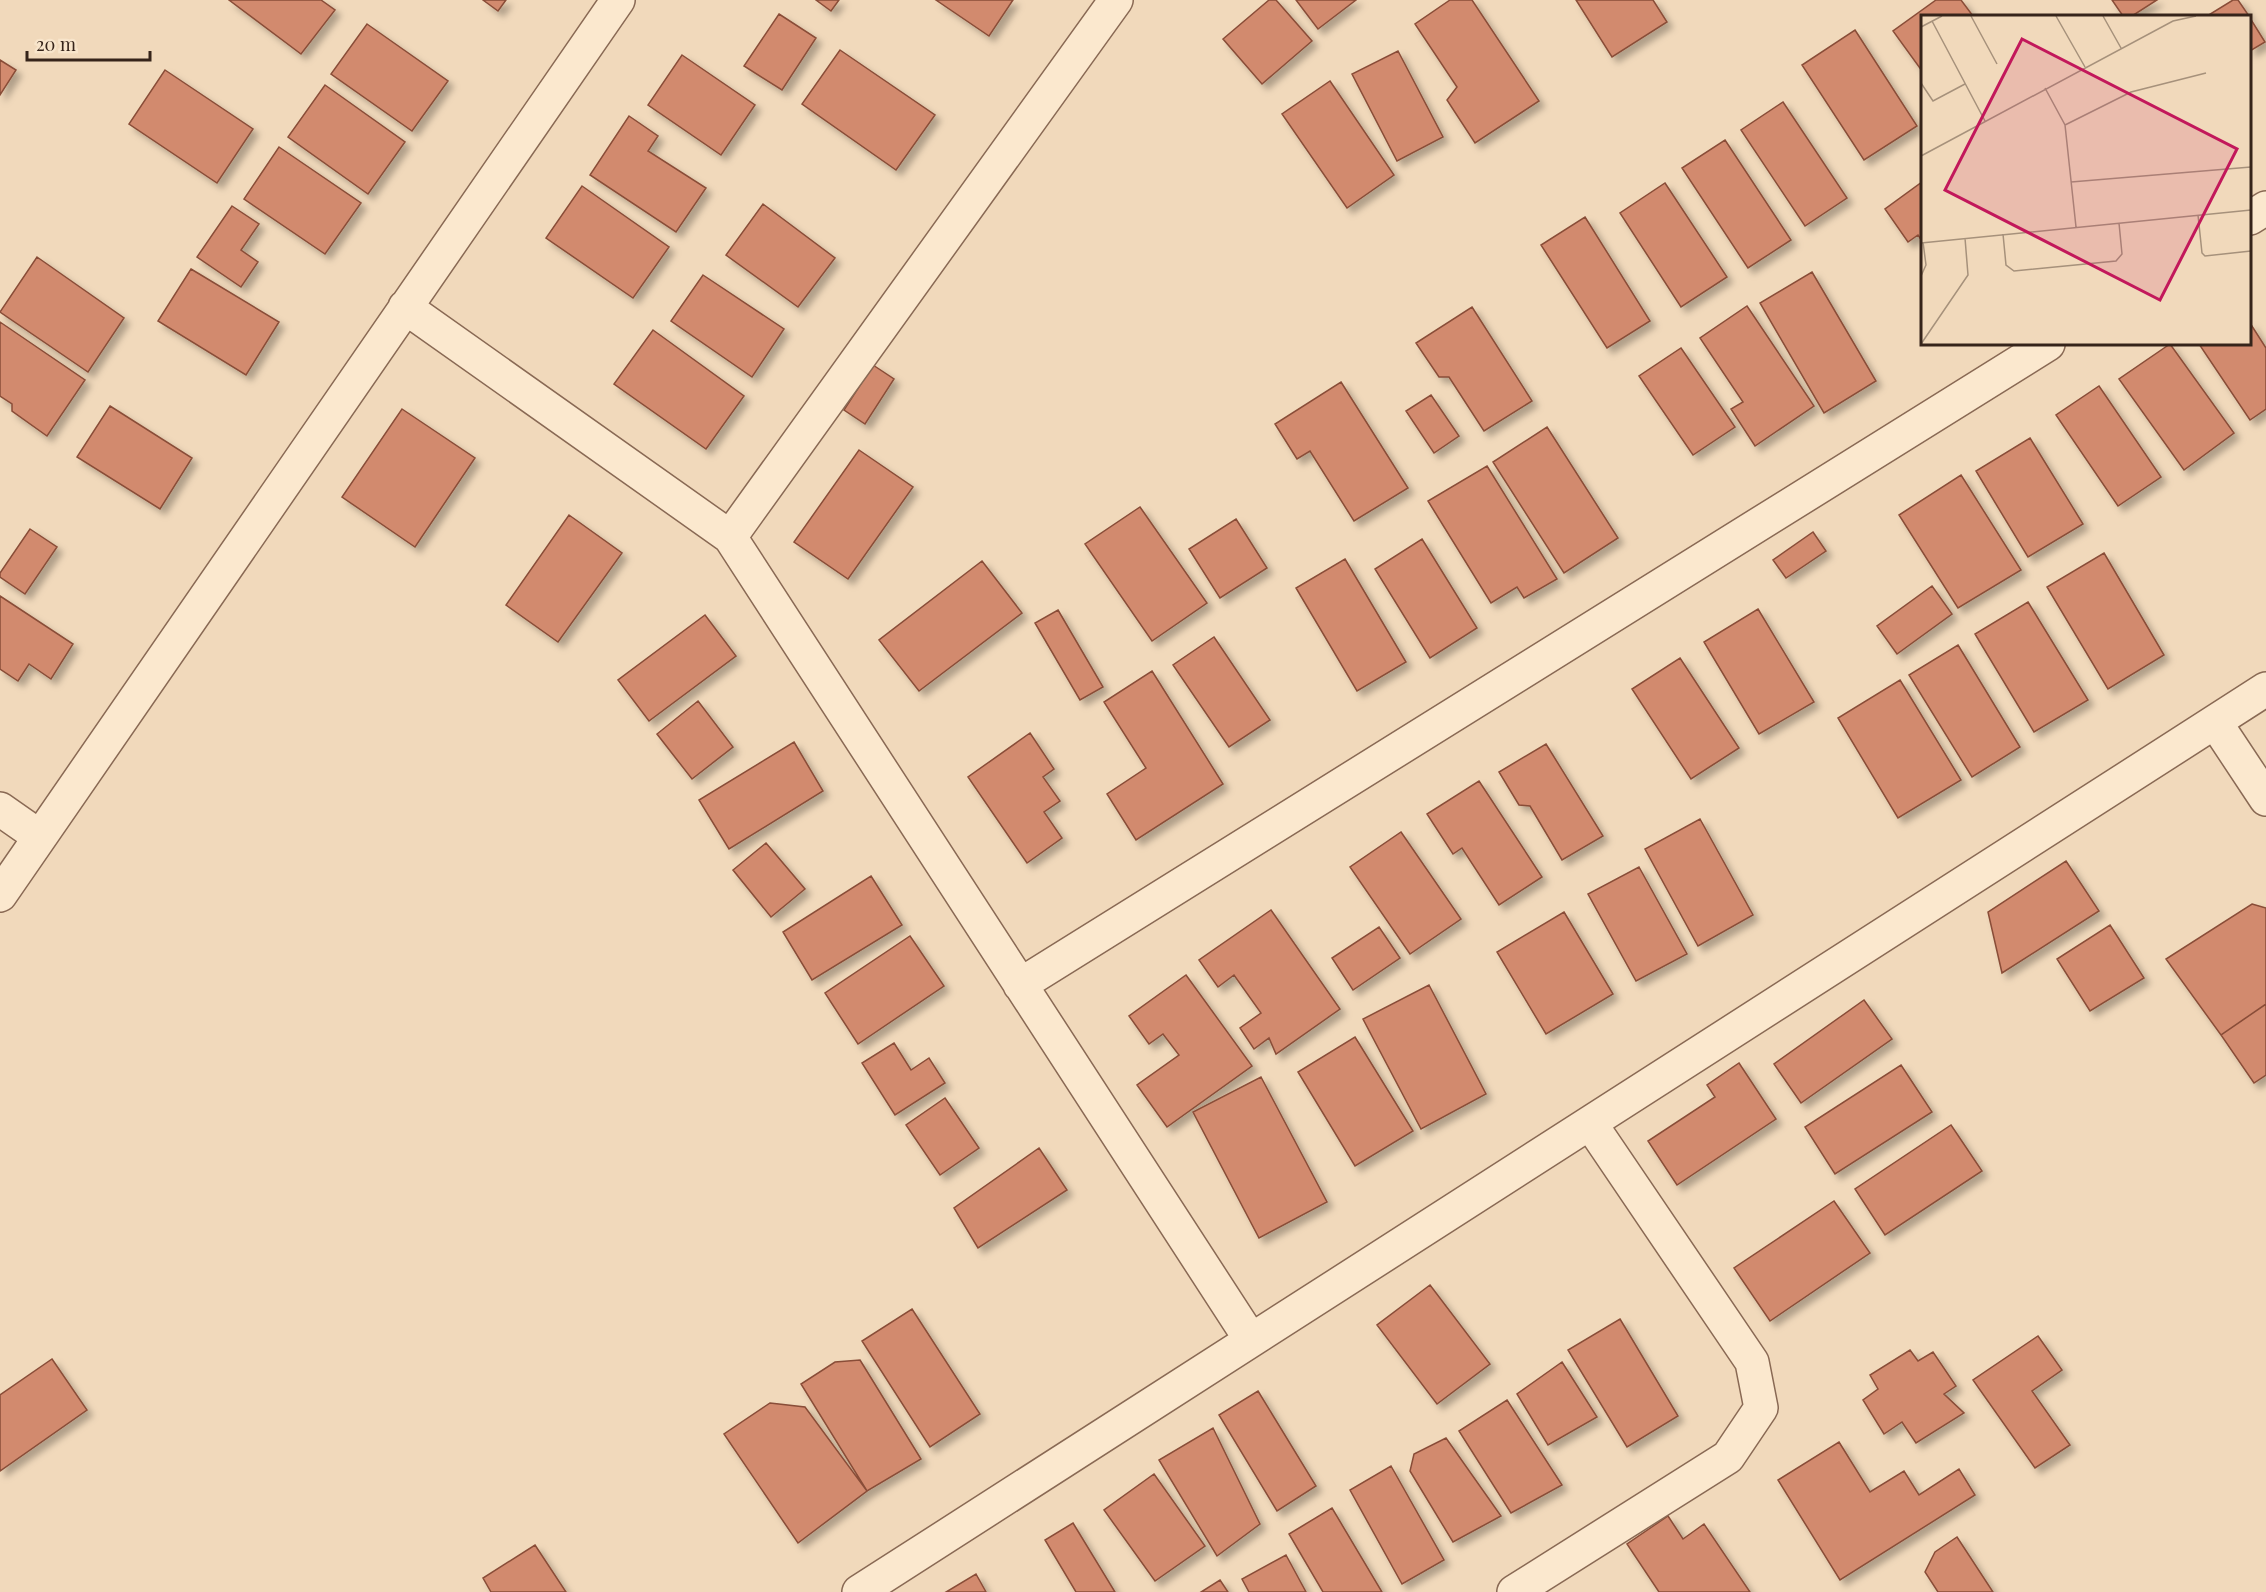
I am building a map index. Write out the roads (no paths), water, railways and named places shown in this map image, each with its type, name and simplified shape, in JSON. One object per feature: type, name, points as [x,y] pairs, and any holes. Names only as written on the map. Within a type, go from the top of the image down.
[{"type":"street","points":[[0,895],[618,0]]},
{"type":"street","points":[[730,537],[1116,0]]},
{"type":"street","points":[[2251,217],[2266,208]]},
{"type":"street","points":[[405,308],[730,537],[1251,1340]]},
{"type":"street","points":[[1020,985],[2046,345]]},
{"type":"street","points":[[859,1592],[2266,689]]},
{"type":"street","points":[[2215,722],[2266,799]]},
{"type":"street","points":[[0,809],[40,837]]},
{"type":"street","points":[[1514,1592],[1728,1457],[1761,1408],[1752,1362],[1590,1123]]}]
